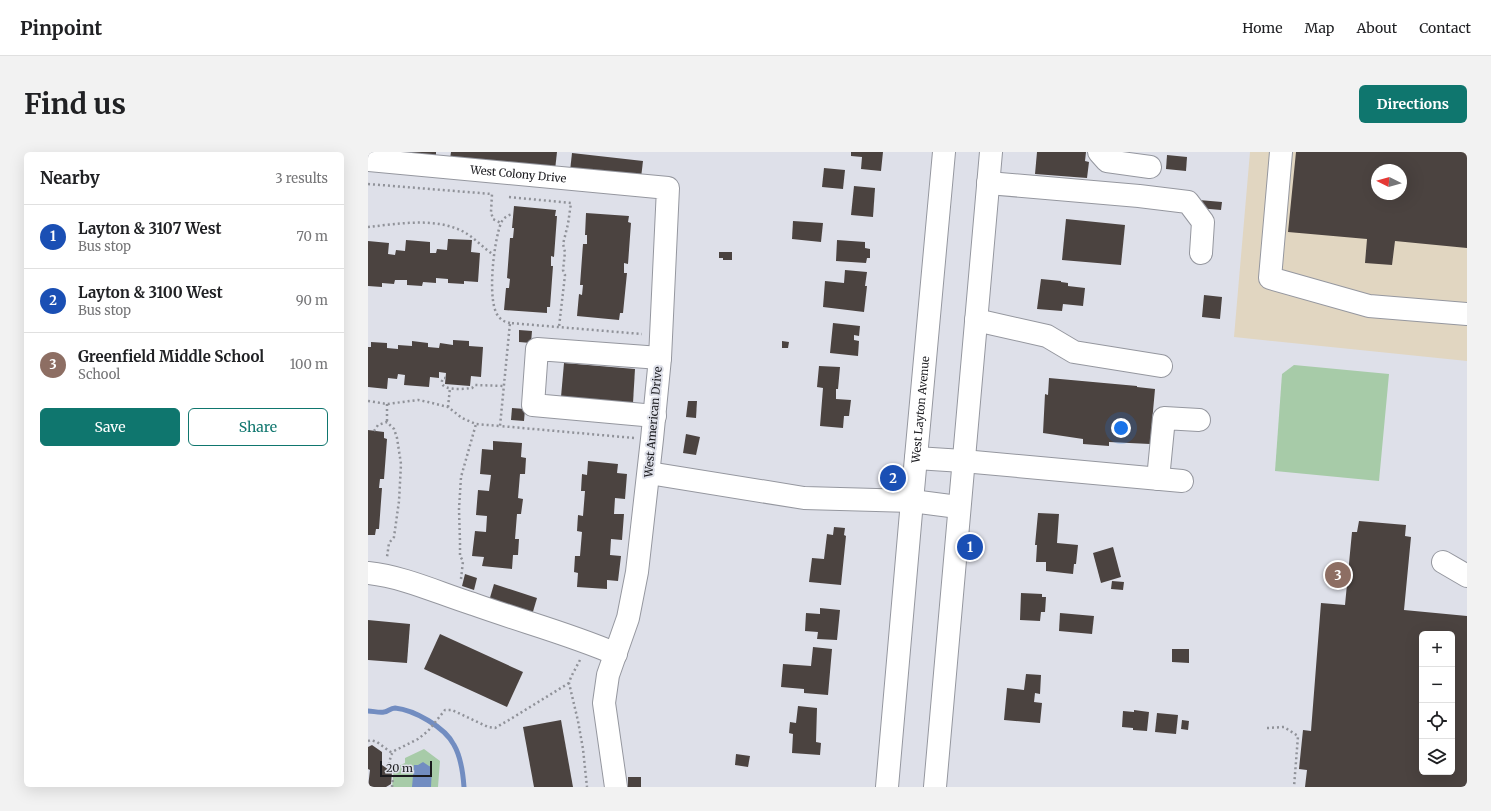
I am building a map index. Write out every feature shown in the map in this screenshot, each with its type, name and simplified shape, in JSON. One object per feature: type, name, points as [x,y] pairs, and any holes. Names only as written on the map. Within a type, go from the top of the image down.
[{"type":"main road","name":"West Layton Avenue","points":[[887,787],[944,152]]},
{"type":"main road","points":[[935,787],[958,507],[991,152]]},
{"type":"main road","points":[[1099,152],[1107,161],[1150,167]]},
{"type":"main road","points":[[1281,152],[1270,278],[1369,306],[1467,314]]},
{"type":"main road","name":"West Colony Drive","points":[[368,160],[668,188]]},
{"type":"main road","points":[[988,183],[1139,196],[1188,202],[1203,222],[1201,253]]},
{"type":"main road","name":"West American Drive","points":[[616,787],[604,703],[608,675],[628,618],[637,572],[649,473],[660,358],[668,188]]},
{"type":"main road","points":[[976,320],[1047,336],[1074,352],[1162,366]]},
{"type":"main road","points":[[655,416],[533,405],[537,349],[660,358]]},
{"type":"main road","points":[[1158,479],[1164,418],[1199,420]]},
{"type":"main road","points":[[916,458],[1182,481]]},
{"type":"main road","points":[[649,473],[804,498],[912,501],[958,507]]},
{"type":"main road","points":[[1443,562],[1467,576]]},
{"type":"main road","points":[[376,574],[422,585],[587,642],[616,654]]},
{"type":"path","points":[[368,184],[492,194],[491,212],[493,219],[501,223]]},
{"type":"path","points":[[510,198],[571,203],[563,244],[565,252],[563,270],[565,275],[558,327]]},
{"type":"path","points":[[513,214],[506,216],[501,223],[494,255],[492,283],[495,307],[498,316],[502,320],[510,323],[661,336]]},
{"type":"path","points":[[368,227],[402,223],[431,224],[450,227],[462,231],[494,255]]},
{"type":"path","points":[[500,426],[510,323]]},
{"type":"path","points":[[446,378],[443,378],[441,385],[450,388],[467,389],[472,388],[475,384],[504,386]]},
{"type":"path","points":[[448,407],[450,388]]},
{"type":"path","points":[[368,401],[387,404],[418,400],[448,407],[462,418],[476,424],[652,439]]},
{"type":"path","points":[[376,574],[389,543],[394,537],[401,480],[401,464],[397,438],[394,429],[387,422],[387,404]]},
{"type":"path","points":[[374,431],[378,425],[387,422]]},
{"type":"path","points":[[459,599],[463,561],[460,556],[459,509],[461,477],[476,424]]},
{"type":"path","points":[[587,642],[569,683],[578,721],[588,787]]},
{"type":"path","points":[[392,787],[394,768],[389,764],[392,753],[418,739],[428,731],[445,710],[452,710],[488,727],[495,728],[569,683]]},
{"type":"path","points":[[1267,728],[1284,727],[1298,736],[1294,787]]},
{"type":"path","points":[[368,741],[371,740],[377,742],[392,753]]},
{"type":"shaded area","points":[[1250,152],[1467,152],[1467,361],[1234,337]]},
{"type":"green space","points":[[1294,365],[1389,374],[1379,481],[1275,471],[1282,374]]},
{"type":"green space","points":[[424,749],[440,761],[438,787],[392,787],[394,768],[405,763],[405,758]]},
{"type":"water","points":[[423,762],[432,767],[431,787],[412,787],[414,765],[418,765]]},
{"type":"building","points":[[388,152],[436,152],[436,158]]},
{"type":"building","points":[[451,152],[557,152],[555,170],[450,159]]},
{"type":"building","points":[[851,152],[883,152],[881,171],[861,169],[862,157],[851,156]]},
{"type":"building","points":[[1037,152],[1086,152],[1085,161],[1089,162],[1087,178],[1035,174]]},
{"type":"building","points":[[1296,152],[1467,152],[1467,248],[1395,241],[1392,265],[1365,263],[1367,239],[1288,232]]},
{"type":"building","points":[[572,153],[643,161],[641,178],[570,171]]},
{"type":"building","points":[[1167,155],[1187,157],[1186,171],[1166,169]]},
{"type":"building","points":[[824,168],[845,170],[843,189],[822,187]]},
{"type":"building","points":[[854,186],[875,188],[873,217],[851,215]]},
{"type":"building","points":[[1199,200],[1222,202],[1221,210],[1198,208]]},
{"type":"building","points":[[514,206],[556,210],[555,216],[557,216],[554,257],[551,256],[551,266],[553,266],[550,307],[547,307],[547,313],[504,310],[506,288],[509,288],[510,279],[507,278],[510,238],[513,238],[514,228],[512,228]]},
{"type":"building","points":[[586,213],[629,216],[628,222],[631,223],[628,264],[624,263],[624,273],[627,273],[623,313],[620,313],[619,320],[577,316],[579,294],[582,295],[583,285],[580,285],[583,244],[587,244],[587,235],[585,235]]},
{"type":"building","points":[[1066,219],[1125,225],[1121,265],[1062,260]]},
{"type":"building","points":[[793,221],[823,223],[821,242],[792,239]]},
{"type":"building","points":[[448,239],[472,240],[471,252],[480,253],[478,282],[464,281],[464,284],[448,283],[448,279],[436,278],[436,283],[423,282],[422,286],[407,285],[407,280],[395,280],[394,284],[382,283],[382,287],[368,286],[368,241],[389,243],[388,254],[395,255],[396,250],[405,251],[406,240],[430,242],[430,253],[436,253],[437,249],[447,250]]},
{"type":"building","points":[[837,240],[865,242],[865,248],[870,249],[870,258],[867,258],[866,263],[836,261]]},
{"type":"building","points":[[719,252],[732,252],[732,260],[723,260],[723,258],[719,258]]},
{"type":"building","points":[[845,270],[867,272],[864,312],[823,307],[825,281],[844,283]]},
{"type":"building","points":[[1041,279],[1061,281],[1068,283],[1068,286],[1085,288],[1083,306],[1063,304],[1062,311],[1037,309]]},
{"type":"building","points":[[1204,295],[1222,297],[1220,319],[1202,317]]},
{"type":"building","points":[[833,323],[860,326],[859,336],[854,335],[854,340],[859,341],[858,356],[830,353]]},
{"type":"building","points":[[519,330],[532,331],[531,343],[519,342]]},
{"type":"building","points":[[453,340],[469,341],[469,346],[483,347],[481,377],[471,376],[470,386],[445,384],[446,373],[439,372],[439,378],[430,377],[429,387],[404,385],[405,375],[398,374],[397,379],[388,378],[387,389],[368,387],[368,347],[371,347],[371,342],[387,343],[387,348],[398,349],[398,345],[412,346],[412,341],[428,343],[428,347],[439,348],[440,343],[453,345]]},
{"type":"building","points":[[782,341],[789,342],[788,348],[782,348]]},
{"type":"building","points":[[564,363],[635,369],[633,403],[561,397]]},
{"type":"building","points":[[819,366],[840,367],[838,389],[836,389],[836,399],[851,400],[849,416],[844,416],[843,428],[820,426],[823,388],[817,387]]},
{"type":"building","points":[[1049,378],[1155,389],[1150,444],[1109,442],[1109,446],[1083,444],[1083,439],[1043,433],[1045,394],[1048,395]]},
{"type":"building","points":[[688,401],[697,401],[696,418],[686,417]]},
{"type":"building","points":[[512,408],[525,409],[524,421],[511,420]]},
{"type":"building","points":[[368,430],[384,432],[384,438],[387,439],[384,479],[380,479],[379,488],[382,488],[379,529],[376,529],[375,535],[368,535]]},
{"type":"building","points":[[686,434],[700,437],[696,455],[683,453]]},
{"type":"building","points":[[493,441],[522,443],[521,457],[526,458],[525,474],[520,474],[518,498],[523,499],[521,514],[517,514],[515,539],[519,539],[518,555],[513,555],[512,569],[482,566],[484,557],[472,556],[475,531],[486,532],[487,516],[476,515],[478,490],[489,491],[491,475],[480,474],[482,449],[493,450]]},
{"type":"building","points":[[588,461],[618,464],[617,473],[627,474],[625,499],[615,498],[614,514],[624,514],[622,540],[611,539],[610,555],[621,556],[618,581],[607,580],[607,589],[577,587],[578,573],[574,572],[575,556],[580,556],[582,532],[577,531],[578,515],[583,516],[585,491],[581,491],[582,474],[587,475]]},
{"type":"building","points":[[1038,513],[1059,514],[1057,543],[1078,545],[1076,564],[1074,564],[1073,574],[1046,571],[1046,562],[1036,562],[1037,545],[1035,545]]},
{"type":"building","points":[[1359,521],[1406,525],[1405,536],[1411,537],[1404,610],[1467,616],[1467,787],[1305,787],[1307,770],[1299,769],[1303,730],[1311,731],[1321,603],[1345,605],[1352,532],[1357,532]]},
{"type":"building","points":[[834,527],[845,528],[844,535],[846,536],[841,585],[809,582],[812,558],[824,559],[827,534],[833,535]]},
{"type":"building","points":[[1113,547],[1121,577],[1101,583],[1093,553]]},
{"type":"building","points":[[465,574],[477,578],[474,590],[462,586]]},
{"type":"building","points":[[1112,581],[1124,582],[1123,590],[1111,589]]},
{"type":"building","points":[[494,584],[537,598],[532,615],[489,601]]},
{"type":"building","points":[[1021,593],[1042,594],[1042,597],[1046,597],[1045,612],[1041,612],[1040,621],[1020,620]]},
{"type":"building","points":[[820,608],[840,610],[837,640],[817,639],[818,632],[805,631],[806,613],[820,614]]},
{"type":"building","points":[[1060,613],[1094,616],[1092,634],[1059,631]]},
{"type":"building","points":[[368,620],[410,624],[407,663],[368,660]]},
{"type":"building","points":[[440,634],[523,672],[507,707],[424,669]]},
{"type":"building","points":[[813,647],[832,649],[828,695],[804,693],[804,689],[781,687],[783,664],[811,666]]},
{"type":"building","points":[[1172,649],[1189,649],[1189,663],[1172,662]]},
{"type":"building","points":[[1026,674],[1041,675],[1040,694],[1035,693],[1034,702],[1042,703],[1040,723],[1004,720],[1007,688],[1024,690]]},
{"type":"building","points":[[798,706],[817,708],[816,742],[821,743],[820,755],[792,753],[793,734],[789,733],[790,722],[796,723]]},
{"type":"building","points":[[1134,710],[1149,712],[1147,731],[1133,730],[1133,728],[1122,727],[1123,711],[1134,712]]},
{"type":"building","points":[[1157,713],[1178,715],[1176,734],[1155,732]]},
{"type":"building","points":[[561,720],[573,787],[534,787],[523,727]]},
{"type":"building","points":[[1182,720],[1189,721],[1188,730],[1181,729]]},
{"type":"building","points":[[372,745],[382,752],[382,765],[392,772],[391,784],[386,787],[368,787],[370,770],[368,769],[368,747]]},
{"type":"building","points":[[736,754],[750,756],[748,767],[735,765]]},
{"type":"building","points":[[628,777],[641,777],[641,787],[628,787]]},
{"type":"waterway","points":[[368,711],[382,712],[393,708],[403,709],[428,720],[444,732],[450,738],[458,755],[464,787]]},
{"type":"place","name":"Layton & 3100 West","points":[[893,478]]},
{"type":"place","name":"Layton & 3107 West","points":[[970,547]]},
{"type":"place","name":"Greenfield Middle School","points":[[1338,575]]}]
